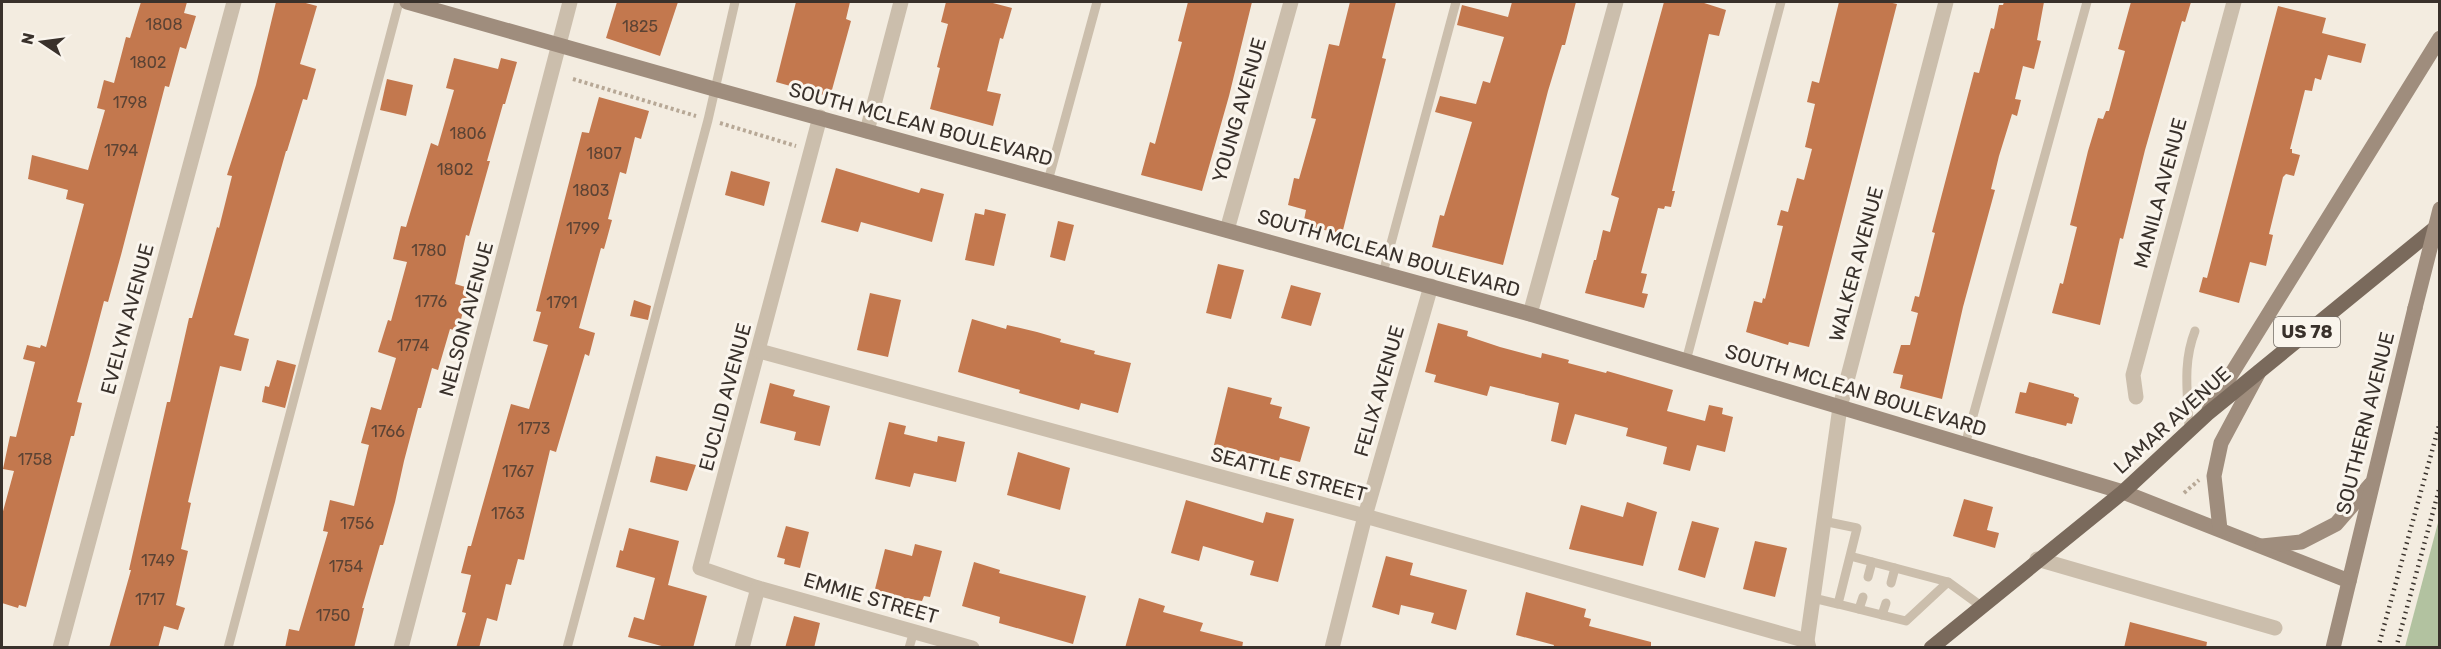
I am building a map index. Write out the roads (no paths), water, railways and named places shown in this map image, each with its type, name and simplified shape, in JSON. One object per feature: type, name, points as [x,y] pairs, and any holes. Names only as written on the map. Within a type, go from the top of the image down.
[{"type":"main road","name":"SOUTH MCLEAN BOULEVARD","points":[[407,2],[1530,314],[2123,492],[2349,581]]},
{"type":"main road","points":[[2206,414],[2439,38]]},
{"type":"main road","name":"SOUTHERN AVENUE","points":[[2333,648],[2439,209]]},
{"type":"main road","name":"LAMAR AVENUE","points":[[1931,648],[2123,492],[2206,414],[2439,224]]},
{"type":"main road","points":[[2220,529],[2214,476],[2221,443],[2259,372]]},
{"type":"main road","points":[[2260,547],[2301,542],[2336,524],[2373,482]]},
{"type":"street","name":"EVELYN AVENUE","points":[[60,648],[234,2]]},
{"type":"street","name":"NELSON AVENUE","points":[[401,648],[570,2]]},
{"type":"street","points":[[867,131],[901,2]]},
{"type":"street","name":"YOUNG AVENUE","points":[[1227,230],[1291,2]]},
{"type":"street","points":[[1530,314],[1616,2]]},
{"type":"street","name":"WALKER AVENUE","points":[[1808,644],[1822,521],[1840,407],[1946,2]]},
{"type":"street","name":"MANILA AVENUE","points":[[2136,397],[2133,375],[2234,2]]},
{"type":"street","name":"EUCLID AVENUE","points":[[758,588],[700,568],[820,117]]},
{"type":"street","name":"FELIX AVENUE","points":[[1332,648],[1365,516],[1431,286]]},
{"type":"street","name":"SEATTLE STREET","points":[[759,351],[1365,516],[1808,644]]},
{"type":"street","points":[[2037,560],[2275,628]]},
{"type":"street","points":[[742,648],[758,588]]},
{"type":"street","name":"EMMIE STREET","points":[[758,588],[972,648]]},
{"type":"lane","points":[[228,648],[399,2]]},
{"type":"lane","points":[[567,648],[708,120],[735,2]]},
{"type":"lane","points":[[1048,181],[1097,2]]},
{"type":"lane","points":[[1383,273],[1456,2]]},
{"type":"lane","points":[[1686,361],[1781,2]]},
{"type":"lane","points":[[1965,445],[2087,2]]},
{"type":"lane","points":[[2189,430],[2186,365],[2188,350],[2195,331]]},
{"type":"lane","points":[[1822,521],[1857,528],[1839,604]]},
{"type":"lane","points":[[1850,556],[1948,582],[1981,606]]},
{"type":"lane","points":[[1868,577],[1872,562]]},
{"type":"lane","points":[[1890,583],[1895,568]]},
{"type":"lane","points":[[1813,598],[1906,621],[1948,582]]},
{"type":"lane","points":[[1859,609],[1863,597]]},
{"type":"lane","points":[[1882,615],[1886,603]]},
{"type":"lane","points":[[909,648],[914,631]]},
{"type":"railway","points":[[2378,648],[2440,422]]},
{"type":"railway","points":[[2396,648],[2440,486]]}]
